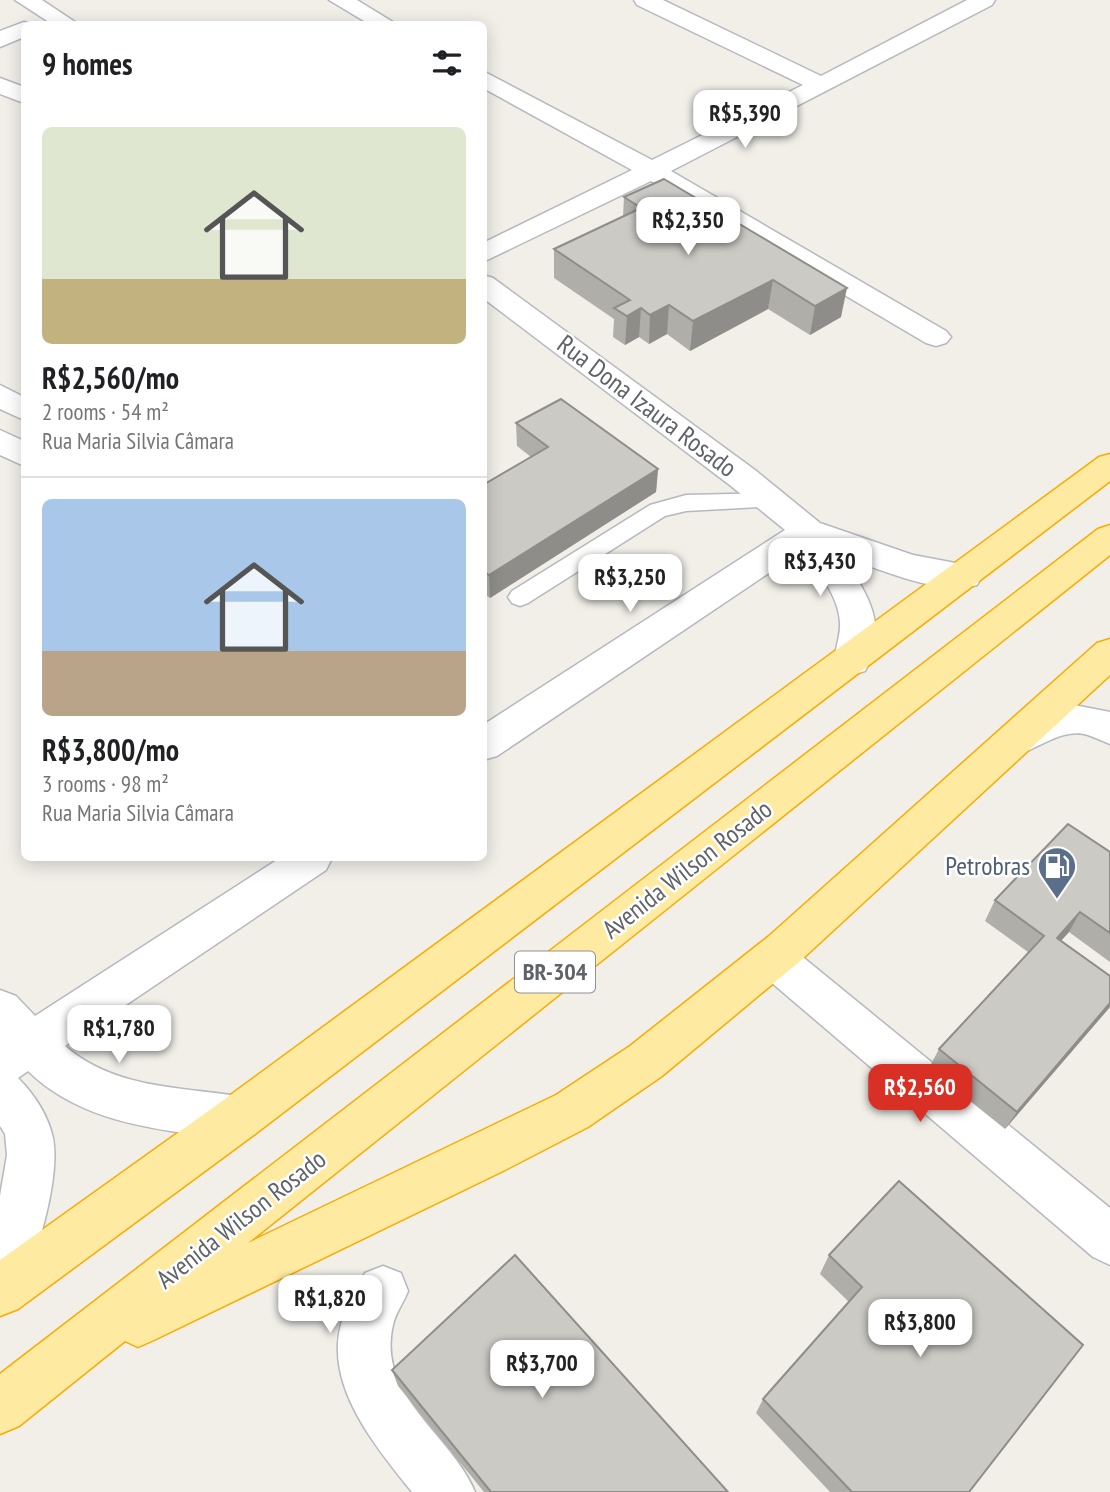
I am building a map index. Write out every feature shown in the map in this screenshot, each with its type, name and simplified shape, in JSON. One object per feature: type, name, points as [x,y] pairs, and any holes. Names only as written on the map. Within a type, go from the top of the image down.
[{"type":"highway","name":"BR-304","points":[[0,1291],[238,1118],[1110,466]]},
{"type":"highway","name":"Avenida Wilson Rosado","points":[[0,1407],[1110,537]]},
{"type":"highway","points":[[58,1362],[190,1295],[486,1155],[572,1111],[646,1061],[773,958],[1104,659]]},
{"type":"street","points":[[26,0],[51,21]]},
{"type":"street","points":[[340,0],[379,21]]},
{"type":"street","points":[[487,252],[653,171],[984,0]]},
{"type":"street","points":[[657,2],[822,85]]},
{"type":"street","points":[[0,40],[21,30]]},
{"type":"street","points":[[487,80],[653,171],[936,337]]},
{"type":"street","points":[[0,85],[21,95]]},
{"type":"street","name":"Rua Dona Izaura Rosado","points":[[487,287],[808,531],[853,598],[858,624],[852,661]]},
{"type":"street","points":[[0,395],[21,408]]},
{"type":"street","points":[[0,480],[13,446]]},
{"type":"street","points":[[487,742],[808,531]]},
{"type":"street","name":"Rua Dona Izaura Rosado","points":[[808,531],[909,567],[965,576]]},
{"type":"street","points":[[1104,659],[1094,701],[1106,726]]},
{"type":"street","points":[[1017,740],[1052,722],[1069,718],[1106,726]]},
{"type":"street","points":[[16,1052],[307,861]]},
{"type":"street","points":[[773,958],[1110,1240]]},
{"type":"street","points":[[0,1010],[16,1052]]},
{"type":"street","points":[[16,1052],[46,1057],[78,1083],[117,1100],[238,1118]]},
{"type":"street","points":[[0,1091],[18,1110],[30,1142],[28,1170],[0,1284]]},
{"type":"street","points":[[383,1291],[368,1321],[365,1352],[374,1392],[392,1425],[448,1492]]},
{"type":"lane","points":[[520,597],[658,510],[686,503],[771,501]]},
{"type":"building","points":[[664,179],[847,288],[815,306],[773,280],[693,321],[669,305],[650,315],[641,308],[627,316],[614,308],[630,300],[554,249],[641,208],[624,197]]},
{"type":"building","points":[[561,399],[658,469],[489,575],[487,483],[548,447],[516,423]]},
{"type":"building","points":[[1068,824],[1110,852],[1110,933],[1080,912],[1057,938],[1110,976],[1110,1003],[1017,1112],[939,1049],[1044,936],[995,900]]},
{"type":"building","points":[[899,1181],[1083,1345],[969,1492],[852,1492],[763,1399],[862,1287],[829,1255]]},
{"type":"building","points":[[515,1255],[728,1492],[491,1492],[392,1370]]},
{"type":"place","name":"Petrobras","points":[[1057,900]]}]
